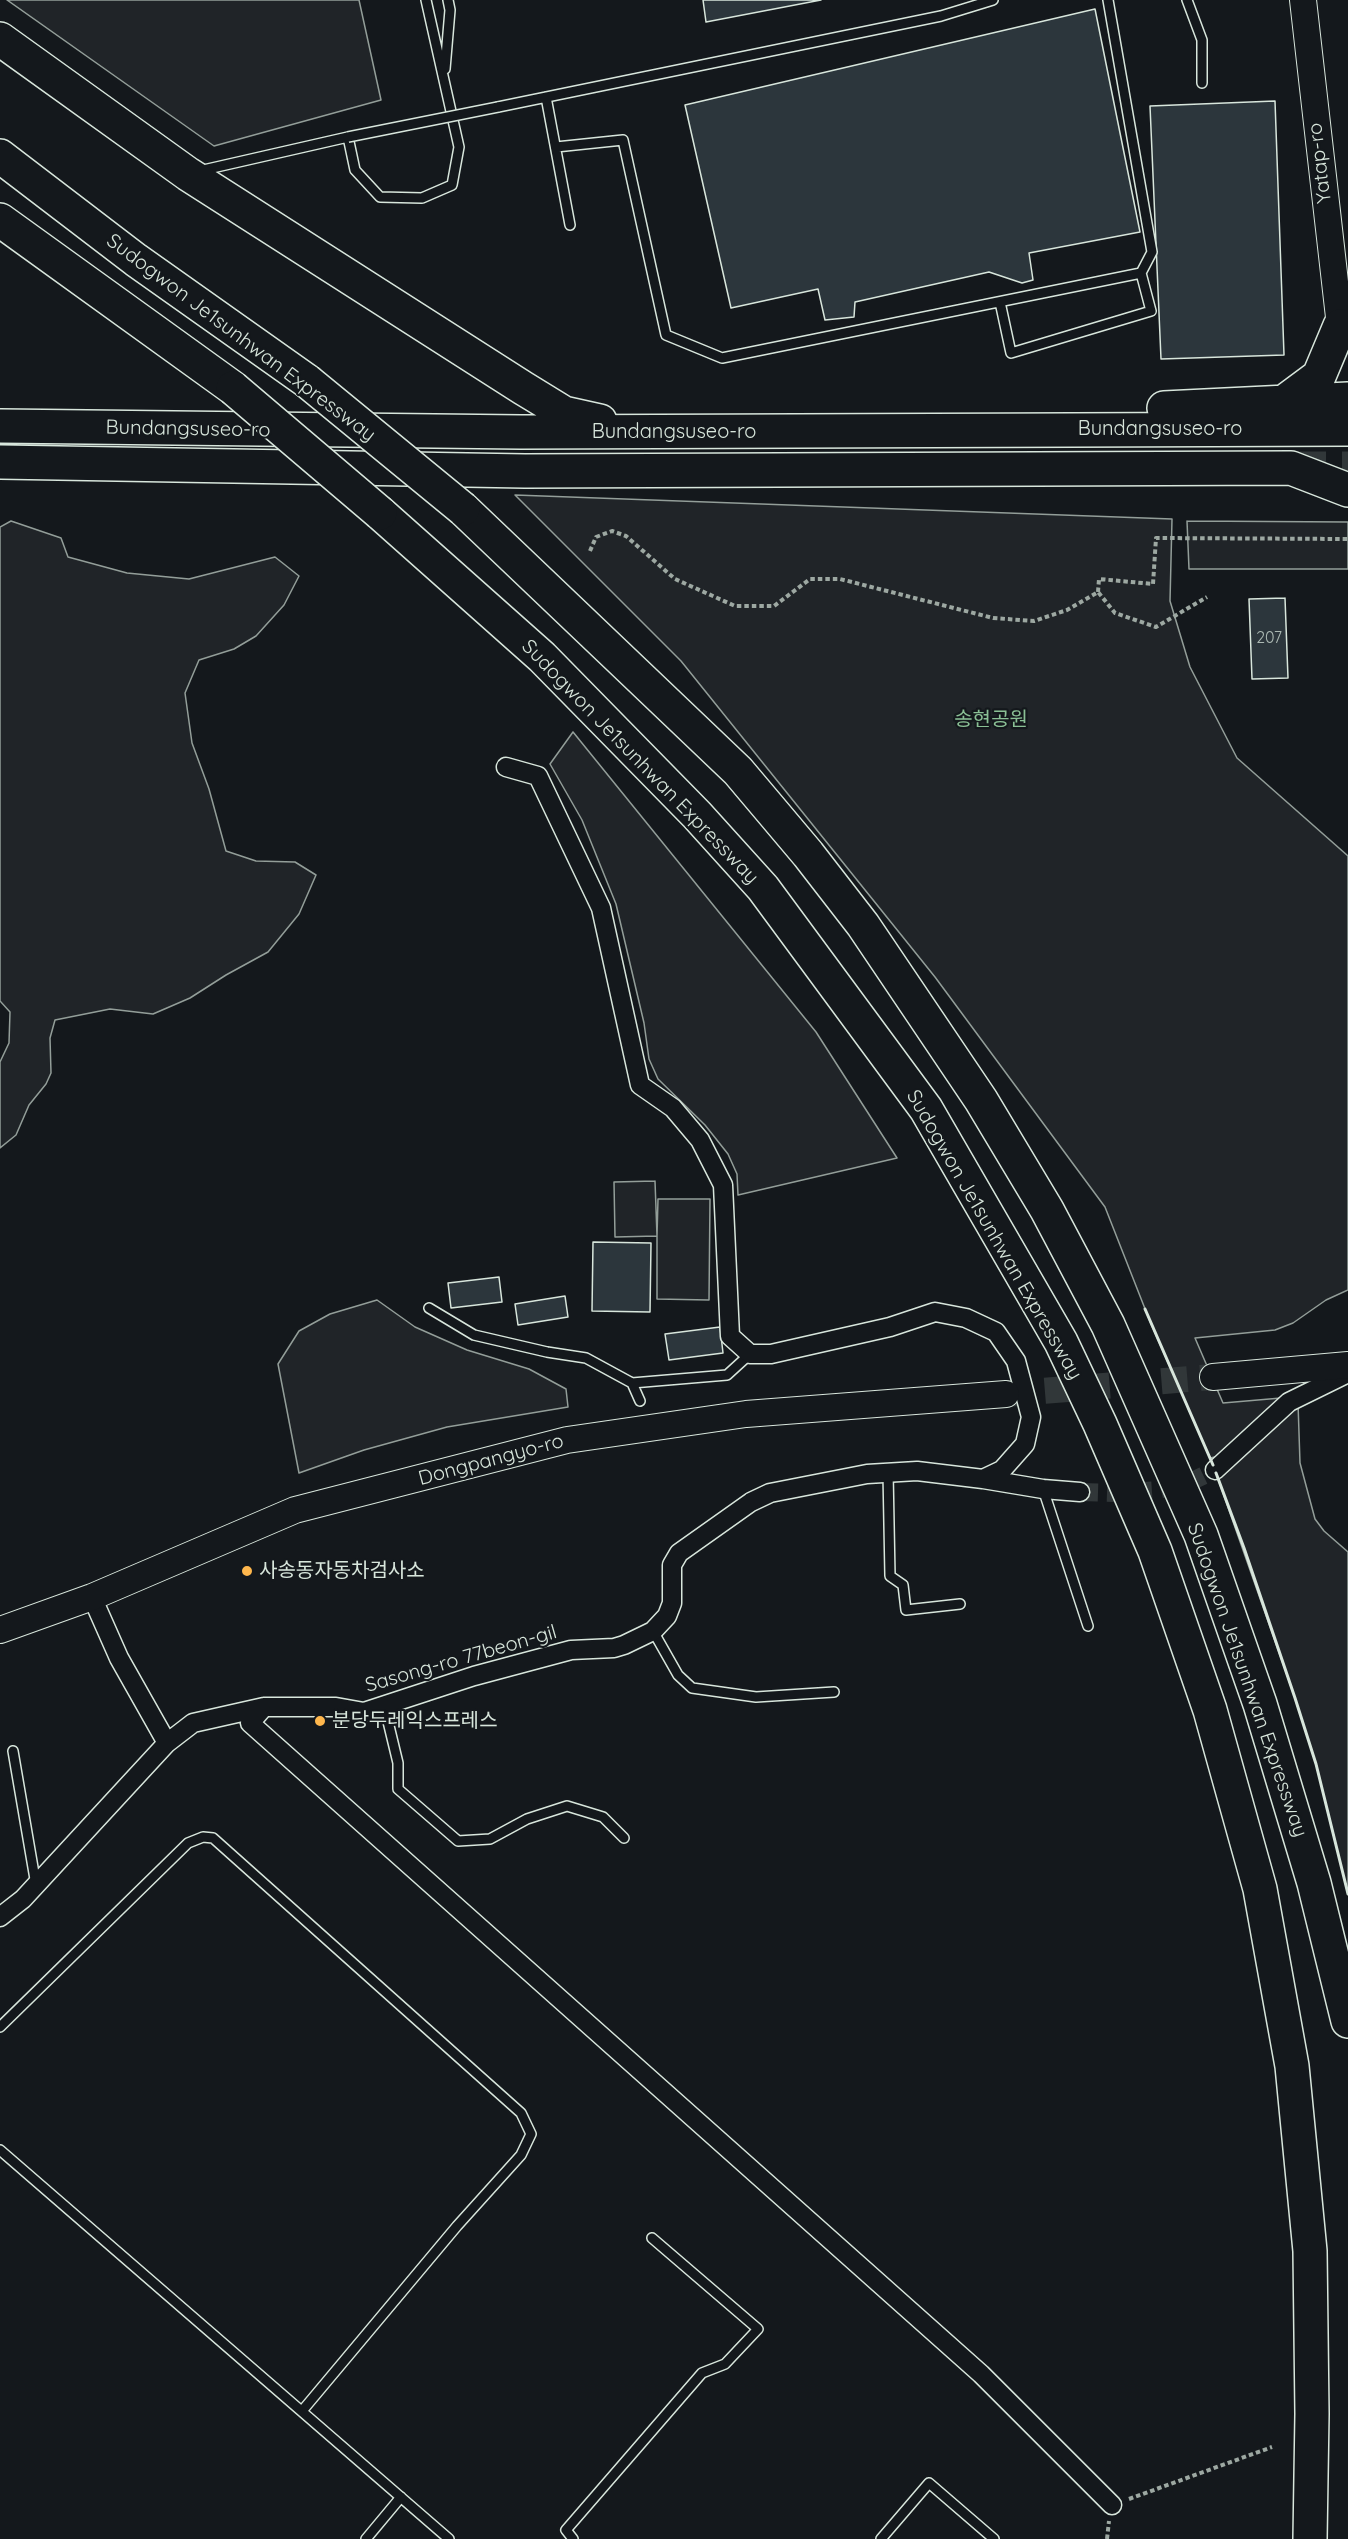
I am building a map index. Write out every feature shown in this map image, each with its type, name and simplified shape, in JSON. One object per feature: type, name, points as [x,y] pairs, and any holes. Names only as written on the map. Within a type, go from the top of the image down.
[{"type":"highway","points":[[0,39],[188,174],[564,413],[648,432]]},
{"type":"highway","name":"Sudogwon Je1sunhwan Expressway","points":[[0,156],[136,260],[307,381],[463,509],[738,771],[808,854],[863,925],[981,1100],[1047,1210],[1108,1325],[1201,1535],[1260,1704],[1307,1860],[1348,2021]]},
{"type":"highway","name":"Sudogwon Je1sunhwan Expressway","points":[[0,220],[232,388],[380,513],[542,657],[697,815],[763,888],[926,1109],[1061,1342],[1100,1424],[1155,1551],[1210,1710],[1260,1889],[1292,2066],[1310,2251],[1312,2414],[1310,2539]]},
{"type":"highway","points":[[1284,402],[1319,376],[1344,337]]},
{"type":"highway","points":[[951,429],[1163,408],[1348,399]]},
{"type":"highway","name":"Bundangsuseo-ro","points":[[0,426],[648,432],[1348,429]]},
{"type":"highway","name":"Bundangsuseo-ro","points":[[0,462],[525,471],[1292,468],[1348,490]]},
{"type":"main road","name":"Yatap-ro","points":[[1302,0],[1344,337]]},
{"type":"main road","points":[[1212,1377],[1348,1365]]},
{"type":"main road","name":"Dongpangyo-ro","points":[[0,1630],[92,1597],[295,1509],[567,1440],[746,1414],[1006,1394]]},
{"type":"street","points":[[506,767],[537,776],[601,908],[640,1084],[673,1108],[687,1124],[700,1140],[723,1185],[730,1336],[750,1354],[771,1354],[890,1327],[935,1312],[966,1318],[996,1332],[1016,1361],[1030,1409],[1031,1424],[1025,1444],[1002,1470],[983,1479]]},
{"type":"street","points":[[1215,1470],[1289,1402],[1348,1373]]},
{"type":"street","points":[[654,1631],[670,1608],[671,1573],[676,1557],[716,1525],[750,1502],[770,1493],[888,1472],[929,1472],[1043,1489],[1080,1492]]},
{"type":"street","points":[[92,1597],[119,1658],[167,1743]]},
{"type":"street","name":"Sasong-ro 77beon-gil","points":[[0,1917],[23,1899],[167,1743],[193,1723],[264,1707],[336,1707],[364,1712],[474,1676],[571,1650],[614,1648],[654,1631]]},
{"type":"street","points":[[264,1707],[250,1723],[981,2374],[1112,2505]]},
{"type":"lane","points":[[348,137],[354,170],[380,197],[422,198],[452,185],[459,147],[426,0]]},
{"type":"lane","points":[[444,81],[450,10],[448,0]]},
{"type":"lane","points":[[188,174],[348,137],[941,16],[993,0]]},
{"type":"lane","points":[[1000,302],[1011,353],[1151,311],[1141,273],[1152,252],[1108,0]]},
{"type":"lane","points":[[1187,0],[1202,40],[1202,83]]},
{"type":"lane","points":[[546,96],[570,225]]},
{"type":"lane","points":[[556,147],[623,140],[666,335],[722,358],[1141,273]]},
{"type":"lane","points":[[429,1308],[474,1335],[547,1352],[586,1358],[632,1383],[727,1375],[750,1354]]},
{"type":"lane","points":[[632,1383],[640,1401]]},
{"type":"lane","points":[[888,1472],[890,1576],[903,1585],[906,1610],[960,1604]]},
{"type":"lane","points":[[1043,1489],[1088,1626]]},
{"type":"lane","points":[[654,1631],[678,1675],[692,1688],[756,1697],[834,1692]]},
{"type":"lane","points":[[384,1705],[398,1764],[398,1789],[458,1841],[490,1839],[527,1819],[567,1806],[603,1818],[624,1838]]},
{"type":"lane","points":[[13,1750],[36,1885]]},
{"type":"lane","points":[[0,2027],[188,1843],[203,1837],[213,1838],[521,2113],[531,2134],[521,2155],[457,2226],[302,2411]]},
{"type":"lane","points":[[0,2150],[449,2539]]},
{"type":"lane","points":[[573,2539],[566,2530],[702,2373],[724,2364],[758,2329],[652,2238]]},
{"type":"lane","points":[[881,2539],[929,2483],[994,2539]]},
{"type":"lane","points":[[366,2539],[401,2497]]},
{"type":"path","points":[[590,551],[597,537],[612,531],[626,536],[675,579],[735,606],[774,606],[810,579],[840,579],[993,618],[1034,621],[1067,610],[1098,592]]},
{"type":"path","points":[[1207,597],[1155,627],[1115,613],[1098,592],[1099,579],[1153,584],[1156,538],[1348,539]]},
{"type":"path","points":[[1112,2505],[1272,2447]]},
{"type":"green space","points":[[7,0],[359,0],[381,100],[214,146]]},
{"type":"green space","name":"송현공원","points":[[515,495],[1172,519],[1170,601],[1190,667],[1237,758],[1348,856],[1348,1290],[1326,1300],[1293,1323],[1275,1330],[1195,1338],[1223,1403],[1281,1398],[1220,1456],[1210,1458],[1151,1324],[1105,1207],[935,977],[681,661]]},
{"type":"green space","points":[[11,521],[61,538],[68,557],[127,573],[189,579],[275,557],[299,576],[284,605],[256,636],[234,649],[199,660],[185,693],[192,743],[209,789],[226,851],[256,861],[295,862],[316,875],[299,914],[268,952],[190,998],[153,1014],[110,1009],[55,1020],[50,1038],[51,1073],[46,1084],[29,1105],[16,1135],[0,1148],[0,1062],[9,1043],[10,1012],[0,1001],[0,527]]},
{"type":"green space","points":[[1187,521],[1348,522],[1348,569],[1189,569]]},
{"type":"green space","points":[[573,732],[816,1032],[897,1158],[738,1195],[737,1174],[728,1154],[705,1125],[658,1079],[649,1059],[644,1023],[616,904],[582,820],[550,764]]},
{"type":"green space","points":[[655,1181],[657,1236],[615,1237],[614,1182]]},
{"type":"green space","points":[[658,1199],[710,1199],[709,1300],[657,1299]]},
{"type":"green space","points":[[377,1300],[415,1327],[467,1350],[529,1369],[566,1389],[568,1407],[447,1427],[364,1450],[299,1473],[278,1364],[299,1331],[330,1314]]},
{"type":"green space","points":[[1298,1403],[1300,1463],[1315,1519],[1324,1531],[1348,1552],[1348,1894],[1316,1764],[1217,1476]]},
{"type":"building","points":[[703,0],[821,0],[706,22]]},
{"type":"building","points":[[1095,9],[1140,232],[1029,253],[1033,280],[1022,283],[989,272],[855,302],[854,317],[825,320],[818,289],[731,308],[685,105]]},
{"type":"building","points":[[1275,101],[1284,355],[1161,359],[1150,106]]},
{"type":"building","points":[[1285,598],[1288,678],[1252,679],[1249,599]]},
{"type":"building","points":[[593,1242],[651,1243],[650,1312],[592,1311]]},
{"type":"building","points":[[499,1277],[502,1302],[451,1308],[448,1283]]},
{"type":"building","points":[[565,1296],[568,1317],[518,1325],[515,1304]]},
{"type":"building","points":[[720,1327],[723,1353],[669,1360],[665,1334]]},
{"type":"tunnel","points":[[1293,468],[1348,468]]},
{"type":"tunnel","points":[[1006,1394],[1213,1377]]},
{"type":"tunnel","points":[[1080,1492],[1114,1493],[1158,1490],[1190,1482],[1215,1470]]},
{"type":"wall","points":[[1145,1309],[1213,1465]]},
{"type":"wall","points":[[1216,1473],[1244,1548],[1316,1764],[1348,1894]]},
{"type":"place","name":"사송동자동차검사소","points":[[247,1571]]},
{"type":"place","name":"분당두레익스프레스","points":[[320,1721]]}]
